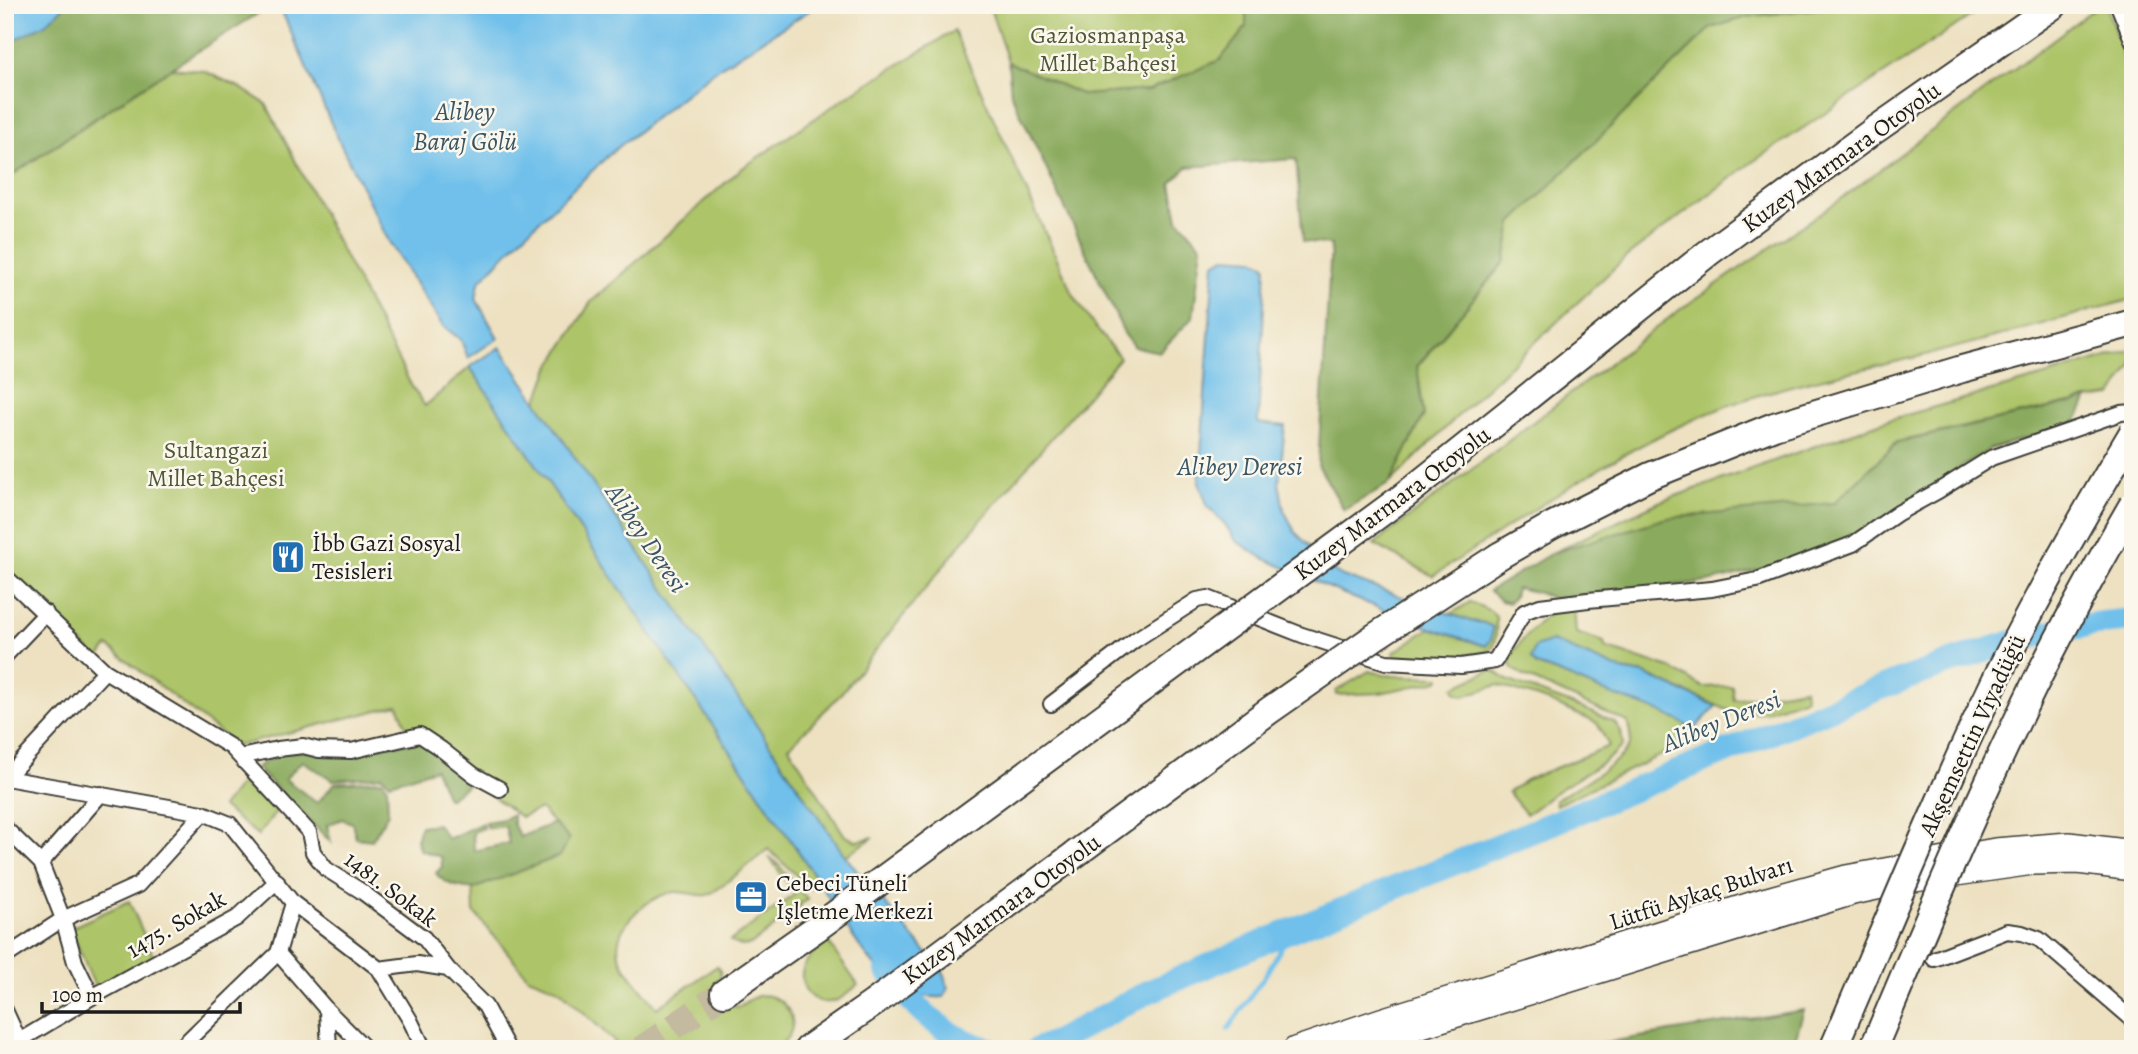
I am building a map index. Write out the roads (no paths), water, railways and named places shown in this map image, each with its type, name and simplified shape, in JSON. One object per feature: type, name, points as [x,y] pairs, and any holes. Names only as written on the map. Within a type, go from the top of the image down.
[{"type":"highway","name":"Kuzey Marmara Otoyolu","points":[[724,993],[818,927],[1404,496],[1719,245],[1872,132],[2054,5]]},
{"type":"highway","name":"Kuzey Marmara Otoyolu","points":[[808,1049],[1270,710],[1376,636],[1499,556],[1553,525],[1650,476],[1774,426],[1962,369],[2133,323]]},
{"type":"highway","name":"Akşemsettin Viyadüğü","points":[[1833,1049],[1941,797],[1995,682],[2058,561],[2133,432]]},
{"type":"highway","name":"Akşemsettin Viyadüğü","points":[[1872,1049],[2018,717],[2133,504]]},
{"type":"main road","name":"Lütfü Aykaç Bulvarı","points":[[1295,1049],[1846,877],[1958,855],[2020,848],[2069,844],[2133,852]]},
{"type":"main road","name":"Lütfü Aykaç Bulvarı","points":[[1347,1049],[1853,892],[1914,880],[2033,863],[2078,863],[2133,869]]},
{"type":"street","points":[[2118,5],[2133,42]]},
{"type":"street","points":[[1051,704],[1135,640],[1197,600],[1208,598],[1302,635],[1387,662],[1461,666],[1495,662],[1524,612],[1540,606],[1712,589],[1757,580],[1853,544],[1898,513],[1938,492],[1991,457],[2121,413],[2133,412]]},
{"type":"street","name":"1481. Sokak","points":[[5,576],[105,671],[235,752],[309,832],[313,852],[326,869],[361,891],[424,938],[448,970],[485,1006],[508,1049]]},
{"type":"street","points":[[5,656],[46,613]]},
{"type":"street","points":[[6,778],[105,671]]},
{"type":"street","points":[[235,752],[303,746],[319,750],[351,751],[420,735],[474,775],[500,789]]},
{"type":"street","points":[[6,778],[203,813],[230,824],[293,903],[379,969],[424,1049]]},
{"type":"street","points":[[41,863],[100,794]]},
{"type":"street","points":[[5,957],[63,919],[138,885],[203,813]]},
{"type":"street","points":[[5,828],[41,863],[63,919],[75,962],[92,997]]},
{"type":"street","name":"1475. Sokak","points":[[21,1045],[92,997],[237,918],[277,881]]},
{"type":"street","points":[[179,1049],[278,953],[293,903]]},
{"type":"street","points":[[1934,959],[2007,931],[2022,933],[2039,939],[2133,1020]]},
{"type":"street","points":[[278,953],[327,1010],[366,1049]]},
{"type":"street","points":[[379,969],[417,964],[448,970]]},
{"type":"street","points":[[5,1010],[21,1045]]},
{"type":"street","points":[[327,1010],[329,1049]]},
{"type":"water","points":[[5,5],[66,5],[45,24],[5,45]]},
{"type":"water","name":"Alibey Baraj Gölü","points":[[279,5],[818,5],[714,71],[611,153],[520,239],[479,282],[476,299],[498,338],[468,358],[461,340],[442,325],[388,240],[338,139]]},
{"type":"water","name":"Alibey Deresi","points":[[1225,257],[1254,259],[1266,265],[1258,423],[1285,426],[1279,483],[1284,510],[1295,532],[1337,574],[1493,627],[1491,640],[1486,646],[1430,628],[1346,595],[1263,558],[1236,541],[1224,523],[1208,507],[1199,482],[1214,263]]},
{"type":"water","points":[[500,347],[845,856],[945,975],[948,988],[944,997],[922,996],[902,988],[869,959],[855,940],[819,882],[470,367]]},
{"type":"water","name":"Alibey Deresi","points":[[1552,641],[1621,670],[1644,674],[1716,706],[1694,730],[1663,713],[1536,665],[1531,658],[1535,647]]},
{"type":"waterway","name":"Alibey Deresi","points":[[1037,1049],[1148,992],[1263,942],[1881,688],[1973,654],[2036,636],[2100,623],[2133,620]]},
{"type":"waterway","points":[[1228,1029],[1266,974],[1292,929]]},
{"type":"waterway","name":"Alibey Deresi","points":[[887,970],[907,996],[931,1019],[958,1037],[989,1049]]},
{"type":"tunnel","points":[[641,1049],[724,993]]},
{"type":"place","name":"İbb Gazi Sosyal Tesisleri","points":[[288,557]]},
{"type":"place","name":"Cebeci Tüneli İşletme Merkezi","points":[[751,897]]},
{"type":"park label","name":"Gaziosmanpaşa Millet Bahçesi","points":[[1108,49]]},
{"type":"park label","name":"Sultangazi Millet Bahçesi","points":[[216,464]]}]
